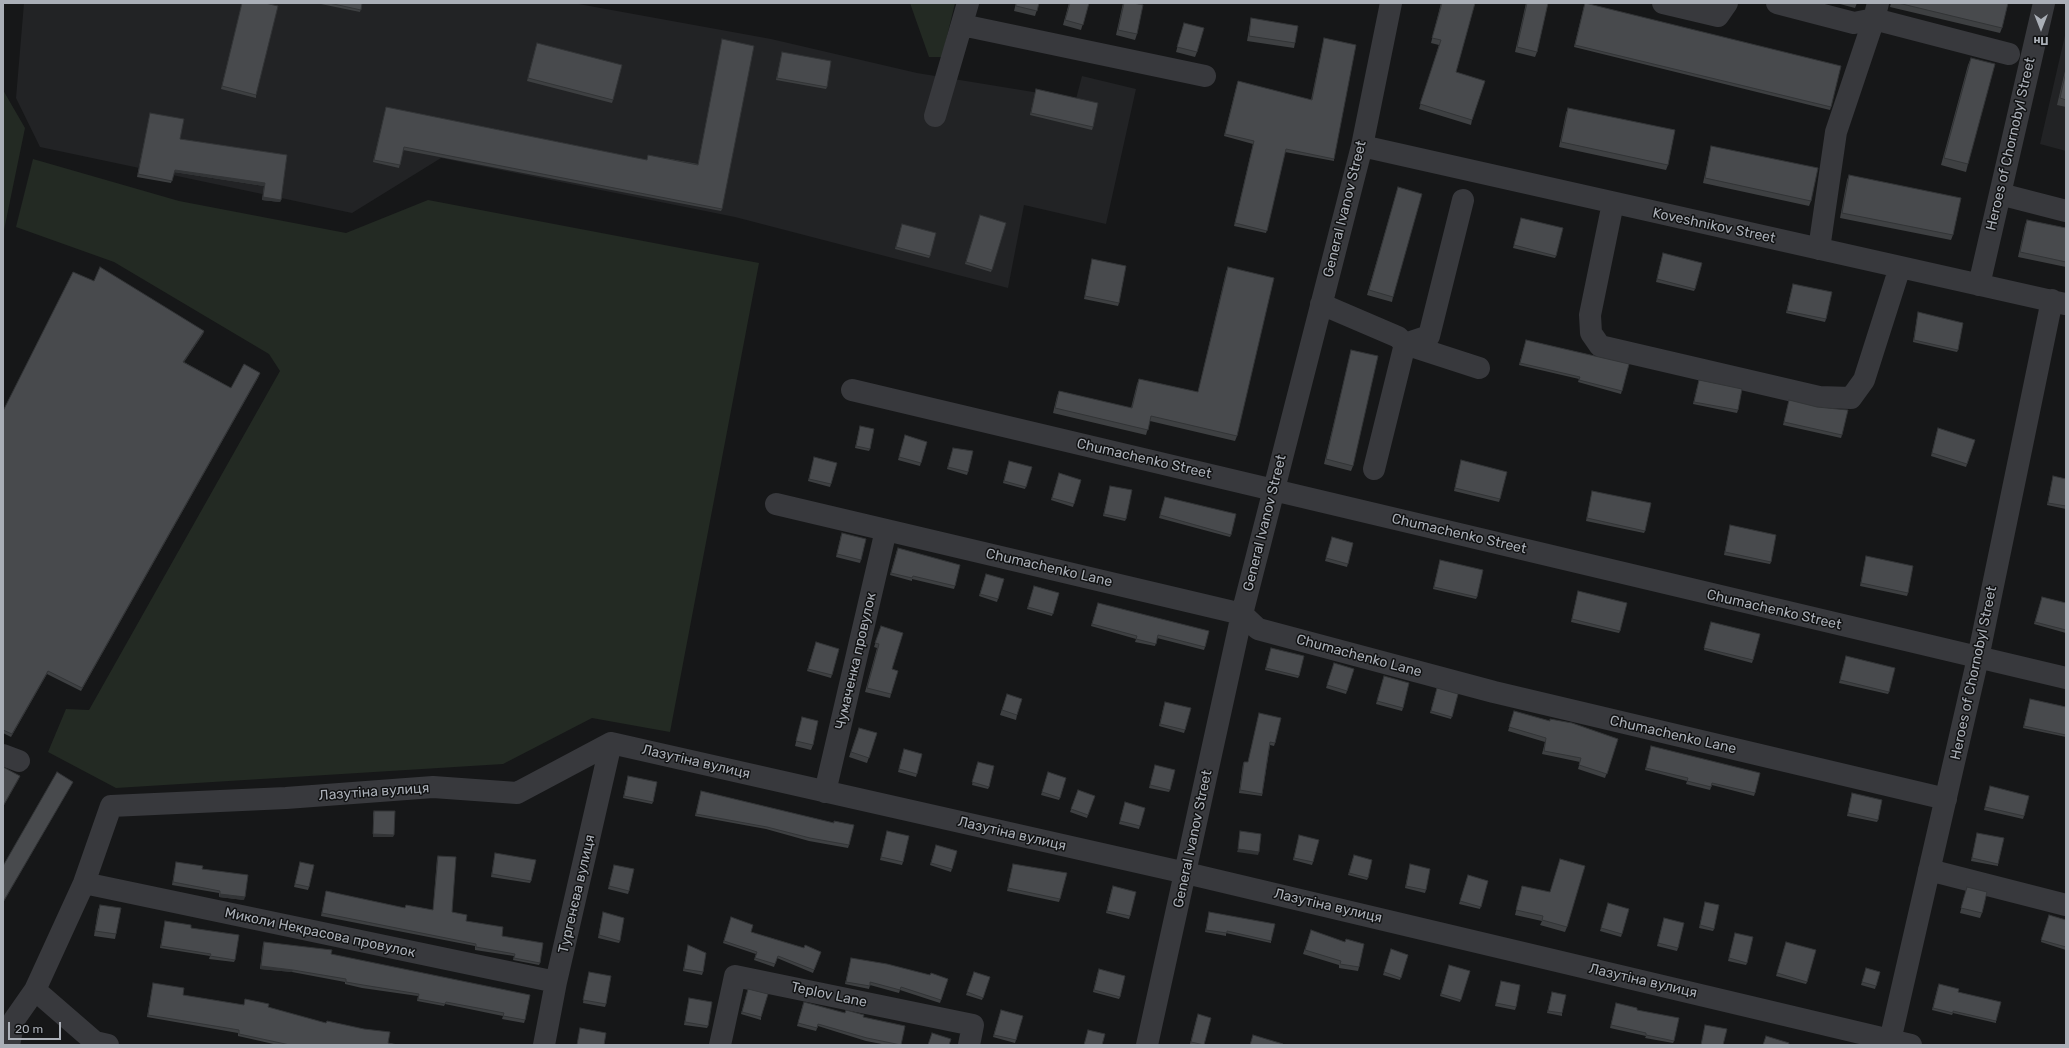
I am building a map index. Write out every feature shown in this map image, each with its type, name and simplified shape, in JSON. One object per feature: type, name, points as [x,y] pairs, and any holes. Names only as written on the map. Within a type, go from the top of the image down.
[{"type":"street","points":[[935,116],[968,3]]},
{"type":"street","name":"General Ivanov Street","points":[[1147,1045],[1242,614],[1362,146],[1391,3]]},
{"type":"street","points":[[1663,3],[1718,16],[1727,3]]},
{"type":"street","points":[[1777,3],[1854,23],[1876,11],[2009,54]]},
{"type":"street","name":"Heroes of Chornobyl Street","points":[[1978,285],[2044,3]]},
{"type":"street","points":[[1818,249],[1836,132],[1876,11]]},
{"type":"street","points":[[962,25],[1205,76]]},
{"type":"street","name":"Koveshnikov Street","points":[[1362,146],[2059,302]]},
{"type":"street","points":[[2000,194],[2066,211]]},
{"type":"street","points":[[1404,344],[1429,336],[1463,200]]},
{"type":"street","points":[[1613,203],[1590,315],[1591,333],[1600,346],[1819,397],[1851,398],[1864,380],[1900,267]]},
{"type":"street","name":"Heroes of Chornobyl Street","points":[[1889,1043],[2059,302]]},
{"type":"street","points":[[1321,304],[1398,337],[1404,344],[1479,368]]},
{"type":"street","points":[[1374,469],[1404,344]]},
{"type":"street","name":"Chumachenko Street","points":[[852,390],[2066,678]]},
{"type":"street","name":"Chumachenko Lane","points":[[776,504],[1242,614],[1258,629],[1494,692],[1946,799]]},
{"type":"street","name":"Чумаченка провулок","points":[[825,792],[886,530]]},
{"type":"street","name":"Лазутіна вулиця","points":[[84,883],[111,806],[286,798],[433,787],[517,793],[611,743],[1186,873],[1889,1043],[1911,1045]]},
{"type":"street","name":"Тургенєва вулиця","points":[[544,1045],[556,982],[611,743]]},
{"type":"street","points":[[1929,870],[2066,905]]},
{"type":"street","points":[[9,1045],[14,1020],[35,990],[84,883]]},
{"type":"street","name":"Миколи Некрасова провулок","points":[[84,883],[556,982]]},
{"type":"street","name":"Teplov Lane","points":[[720,1045],[735,976],[973,1025],[969,1045]]},
{"type":"street","points":[[35,990],[95,1042],[108,1045]]},
{"type":"shaded area","points":[[24,3],[573,3],[771,39],[917,73],[1076,99],[1082,76],[1136,89],[1106,224],[1024,205],[1008,288],[735,217],[441,158],[352,213],[40,147],[16,98]]},
{"type":"shaded area","points":[[910,3],[955,3],[942,57],[929,57]]},
{"type":"shaded area","points":[[2066,31],[2066,151],[2040,144]]},
{"type":"shaded area","points":[[3,90],[25,128],[3,235]]},
{"type":"shaded area","points":[[33,159],[179,201],[346,233],[428,200],[759,263],[670,732],[592,718],[503,764],[116,788],[48,752],[66,709],[89,710],[280,371],[269,354],[114,262],[16,227]]},
{"type":"building","points":[[242,3],[265,3],[278,6],[256,95],[222,86]]},
{"type":"building","points":[[329,3],[362,3],[361,10]]},
{"type":"building","points":[[1016,3],[1039,3],[1037,11],[1016,6]]},
{"type":"building","points":[[1070,3],[1089,3],[1083,25],[1065,20]]},
{"type":"building","points":[[1124,3],[1143,5],[1137,34],[1118,30]]},
{"type":"building","points":[[1442,3],[1475,3],[1456,72],[1485,81],[1472,120],[1420,104],[1441,40],[1432,38]]},
{"type":"building","points":[[1527,3],[1548,3],[1537,52],[1517,47]]},
{"type":"building","points":[[1585,3],[1841,66],[1831,107],[1575,45]]},
{"type":"building","points":[[1898,3],[2008,3],[2002,28]]},
{"type":"building","points":[[1251,18],[1298,26],[1295,43],[1249,36]]},
{"type":"building","points":[[1184,23],[1204,28],[1197,52],[1177,47]]},
{"type":"building","points":[[1324,38],[1356,45],[1334,159],[1286,149],[1267,231],[1235,223],[1254,141],[1225,134],[1238,81],[1312,100]]},
{"type":"building","points":[[722,39],[754,46],[722,209],[404,147],[400,165],[374,160],[386,107],[647,160],[648,155],[698,165]]},
{"type":"building","points":[[537,43],[622,65],[613,100],[528,78]]},
{"type":"building","points":[[782,52],[831,61],[827,87],[777,78]]},
{"type":"building","points":[[1971,58],[1995,64],[1968,164],[1944,158]]},
{"type":"building","points":[[2066,71],[2066,100],[2060,98]]},
{"type":"building","points":[[1036,89],[1098,103],[1093,127],[1031,113]]},
{"type":"building","points":[[1568,108],[1675,130],[1668,165],[1561,142]]},
{"type":"building","points":[[150,113],[184,119],[180,139],[287,155],[281,200],[263,197],[265,183],[175,170],[172,181],[138,174]]},
{"type":"building","points":[[1711,146],[1818,168],[1811,201],[1705,178]]},
{"type":"building","points":[[1849,175],[1961,198],[1953,235],[1842,213]]},
{"type":"building","points":[[1398,187],[1422,194],[1393,297],[1369,290]]},
{"type":"building","points":[[980,215],[1006,223],[992,270],[966,262]]},
{"type":"building","points":[[1521,218],[1563,228],[1556,256],[1514,245]]},
{"type":"building","points":[[2027,220],[2066,228],[2066,262],[2020,252]]},
{"type":"building","points":[[902,224],[936,233],[930,256],[896,247]]},
{"type":"building","points":[[1663,253],[1702,263],[1695,289],[1657,279]]},
{"type":"building","points":[[1092,259],[1126,266],[1119,303],[1085,296]]},
{"type":"building","points":[[100,267],[204,331],[183,362],[231,388],[244,364],[260,373],[82,688],[48,671],[12,734],[3,730],[3,411],[73,272],[94,281]]},
{"type":"building","points":[[1228,267],[1274,278],[1237,436],[1151,416],[1148,430],[1055,408],[1059,391],[1132,408],[1139,379],[1198,392]]},
{"type":"building","points":[[1793,284],[1832,292],[1826,319],[1787,311]]},
{"type":"building","points":[[1918,312],[1963,323],[1958,350],[1914,340]]},
{"type":"building","points":[[1526,340],[1629,364],[1622,391],[1579,380],[1580,377],[1520,363]]},
{"type":"building","points":[[1351,350],[1378,356],[1353,466],[1326,459]]},
{"type":"building","points":[[1699,380],[1742,389],[1738,410],[1694,402]]},
{"type":"building","points":[[1789,400],[1817,407],[1848,410],[1842,435],[1784,422]]},
{"type":"building","points":[[860,426],[874,429],[870,449],[856,446]]},
{"type":"building","points":[[1938,428],[1975,440],[1967,464],[1932,453]]},
{"type":"building","points":[[905,435],[927,442],[921,463],[899,457]]},
{"type":"building","points":[[953,448],[973,451],[968,472],[948,467]]},
{"type":"building","points":[[814,457],[837,463],[831,484],[809,479]]},
{"type":"building","points":[[1461,460],[1507,472],[1500,499],[1455,488]]},
{"type":"building","points":[[1009,461],[1032,467],[1026,487],[1004,481]]},
{"type":"building","points":[[1059,473],[1081,480],[1074,504],[1052,498]]},
{"type":"building","points":[[2053,476],[2066,479],[2066,506],[2048,503]]},
{"type":"building","points":[[1110,486],[1132,490],[1126,519],[1104,514]]},
{"type":"building","points":[[1592,491],[1651,503],[1645,531],[1587,518]]},
{"type":"building","points":[[1165,497],[1236,514],[1231,535],[1160,515]]},
{"type":"building","points":[[1730,525],[1776,535],[1771,562],[1725,552]]},
{"type":"building","points":[[842,533],[866,539],[861,560],[837,554]]},
{"type":"building","points":[[1332,537],[1353,543],[1348,564],[1326,558]]},
{"type":"building","points":[[898,548],[960,565],[955,586],[913,576],[912,578],[891,573]]},
{"type":"building","points":[[1866,556],[1913,566],[1908,593],[1861,583]]},
{"type":"building","points":[[1440,560],[1483,570],[1477,597],[1434,587]]},
{"type":"building","points":[[986,574],[1004,579],[998,599],[980,594]]},
{"type":"building","points":[[1034,586],[1059,593],[1053,614],[1028,607]]},
{"type":"building","points":[[1578,591],[1627,603],[1620,631],[1572,619]]},
{"type":"building","points":[[2042,597],[2066,603],[2066,630],[2035,622]]},
{"type":"building","points":[[1098,603],[1209,631],[1205,647],[1158,635],[1156,644],[1136,639],[1137,636],[1092,624]]},
{"type":"building","points":[[1711,622],[1760,634],[1753,660],[1704,648]]},
{"type":"building","points":[[881,626],[903,633],[892,669],[898,671],[891,694],[867,688],[879,644],[875,643]]},
{"type":"building","points":[[816,642],[839,649],[832,675],[808,669]]},
{"type":"building","points":[[1271,648],[1304,656],[1299,676],[1266,668]]},
{"type":"building","points":[[1846,656],[1895,668],[1889,692],[1840,680]]},
{"type":"building","points":[[1334,663],[1354,669],[1347,691],[1327,685]]},
{"type":"building","points":[[1384,676],[1409,683],[1403,708],[1377,701]]},
{"type":"building","points":[[1437,688],[1458,694],[1452,717],[1431,711]]},
{"type":"building","points":[[1007,694],[1022,699],[1017,715],[1002,710]]},
{"type":"building","points":[[2030,699],[2066,707],[2066,735],[2024,726]]},
{"type":"building","points":[[1165,702],[1191,708],[1185,730],[1160,724]]},
{"type":"building","points":[[1514,711],[1550,721],[1550,719],[1572,723],[1618,739],[1607,774],[1579,765],[1581,758],[1544,751],[1546,738],[1509,727]]},
{"type":"building","points":[[1259,713],[1281,718],[1275,743],[1270,742],[1262,794],[1240,790],[1244,762],[1248,762]]},
{"type":"building","points":[[802,717],[818,721],[813,745],[796,741]]},
{"type":"building","points":[[859,728],[877,733],[869,758],[851,752]]},
{"type":"building","points":[[1651,746],[1760,773],[1755,793],[1712,783],[1711,787],[1687,781],[1688,778],[1646,768]]},
{"type":"building","points":[[904,749],[922,754],[917,774],[899,769]]},
{"type":"building","points":[[978,762],[994,766],[989,787],[972,782]]},
{"type":"building","points":[[1155,765],[1175,770],[1170,790],[1150,785]]},
{"type":"building","points":[[3,767],[20,776],[3,806]]},
{"type":"building","points":[[57,772],[73,782],[3,902],[3,866]]},
{"type":"building","points":[[1048,772],[1066,778],[1060,798],[1042,792]]},
{"type":"building","points":[[628,776],[657,782],[653,802],[624,796]]},
{"type":"building","points":[[1990,786],[2029,796],[2024,816],[1985,807]]},
{"type":"building","points":[[1078,790],[1095,796],[1088,815],[1071,809]]},
{"type":"building","points":[[701,791],[834,823],[834,821],[854,825],[849,845],[810,838],[767,827],[696,814]]},
{"type":"building","points":[[1852,793],[1882,800],[1878,820],[1848,813]]},
{"type":"building","points":[[1125,802],[1145,808],[1140,826],[1120,821]]},
{"type":"building","points":[[374,811],[395,811],[394,835],[373,834]]},
{"type":"building","points":[[887,831],[909,836],[903,862],[881,857]]},
{"type":"building","points":[[1240,831],[1261,834],[1259,852],[1238,849]]},
{"type":"building","points":[[1977,833],[2004,838],[1998,864],[1972,858]]},
{"type":"building","points":[[1299,835],[1319,840],[1313,862],[1294,858]]},
{"type":"building","points":[[936,845],[957,851],[952,869],[931,863]]},
{"type":"building","points":[[495,853],[536,860],[531,881],[492,874]]},
{"type":"building","points":[[1354,855],[1372,860],[1368,878],[1349,873]]},
{"type":"building","points":[[438,856],[456,857],[452,912],[467,915],[466,921],[503,927],[502,936],[543,943],[540,963],[514,958],[515,954],[476,947],[476,944],[322,913],[326,891],[405,908],[406,905],[433,910]]},
{"type":"building","points":[[1560,859],[1585,866],[1567,927],[1542,920],[1543,916],[1516,910],[1522,886],[1550,892]]},
{"type":"building","points":[[176,862],[203,866],[202,869],[248,875],[245,897],[220,894],[220,891],[173,882]]},
{"type":"building","points":[[300,862],[314,865],[309,887],[295,884]]},
{"type":"building","points":[[1013,864],[1067,873],[1060,899],[1008,888]]},
{"type":"building","points":[[1410,864],[1430,869],[1426,890],[1406,886]]},
{"type":"building","points":[[614,865],[634,869],[629,891],[609,886]]},
{"type":"building","points":[[1468,875],[1488,881],[1481,907],[1460,901]]},
{"type":"building","points":[[1113,886],[1136,892],[1130,916],[1107,911]]},
{"type":"building","points":[[1967,887],[1987,892],[1982,913],[1961,908]]},
{"type":"building","points":[[1705,902],[1719,905],[1714,929],[1700,925]]},
{"type":"building","points":[[1608,903],[1629,909],[1622,934],[1601,928]]},
{"type":"building","points":[[100,905],[121,908],[116,934],[95,931]]},
{"type":"building","points":[[603,912],[624,918],[620,941],[599,935]]},
{"type":"building","points":[[1209,912],[1275,924],[1271,941],[1227,931],[1227,933],[1206,930]]},
{"type":"building","points":[[2049,915],[2066,920],[2066,947],[2041,940]]},
{"type":"building","points":[[731,917],[753,925],[751,932],[804,948],[805,945],[821,952],[814,970],[778,956],[775,964],[755,958],[757,952],[724,941]]},
{"type":"building","points":[[1664,918],[1684,923],[1678,948],[1658,943]]},
{"type":"building","points":[[165,921],[191,925],[191,928],[239,935],[235,960],[210,956],[211,954],[161,946]]},
{"type":"building","points":[[1311,930],[1345,942],[1346,939],[1364,944],[1359,967],[1340,964],[1341,961],[1305,950]]},
{"type":"building","points":[[1735,933],[1753,937],[1747,963],[1729,958]]},
{"type":"building","points":[[264,942],[332,950],[331,954],[530,995],[525,1020],[503,1016],[504,1013],[446,1002],[445,1004],[418,999],[419,994],[346,982],[346,979],[261,966]]},
{"type":"building","points":[[1786,942],[1816,950],[1807,982],[1777,973]]},
{"type":"building","points":[[688,945],[706,953],[703,972],[684,969]]},
{"type":"building","points":[[1391,949],[1408,955],[1401,978],[1384,972]]},
{"type":"building","points":[[851,958],[887,964],[930,975],[931,973],[948,979],[941,1000],[901,987],[900,990],[870,982],[870,986],[846,982]]},
{"type":"building","points":[[1449,965],[1470,971],[1461,1000],[1441,994]]},
{"type":"building","points":[[1866,968],[1880,972],[1876,986],[1862,982]]},
{"type":"building","points":[[1099,969],[1125,976],[1120,997],[1094,990]]},
{"type":"building","points":[[589,972],[611,976],[606,1004],[583,1000]]},
{"type":"building","points":[[974,972],[990,977],[983,998],[967,992]]},
{"type":"building","points":[[1501,981],[1520,985],[1516,1007],[1496,1003]]},
{"type":"building","points":[[153,983],[184,988],[183,995],[244,1005],[245,999],[269,1004],[268,1007],[326,1023],[327,1021],[364,1029],[390,1032],[388,1043],[398,1045],[290,1045],[239,1034],[239,1030],[148,1015]]},
{"type":"building","points":[[1939,984],[1959,989],[1958,992],[2001,1002],[1996,1021],[1933,1008]]},
{"type":"building","points":[[748,989],[768,994],[761,1017],[742,1012]]},
{"type":"building","points":[[1552,992],[1566,995],[1562,1013],[1548,1011]]},
{"type":"building","points":[[689,998],[712,1002],[708,1026],[685,1022]]},
{"type":"building","points":[[804,1002],[845,1013],[846,1010],[864,1015],[863,1017],[905,1026],[901,1045],[867,1038],[818,1024],[817,1028],[798,1023]]},
{"type":"building","points":[[1616,1003],[1637,1008],[1637,1010],[1679,1018],[1674,1041],[1611,1025]]},
{"type":"building","points":[[1001,1010],[1023,1016],[1016,1040],[994,1035]]},
{"type":"building","points":[[1198,1014],[1211,1018],[1204,1045],[1191,1042]]},
{"type":"building","points":[[1705,1025],[1727,1029],[1723,1045],[1701,1045]]},
{"type":"building","points":[[580,1028],[606,1033],[604,1045],[577,1045]]},
{"type":"building","points":[[1088,1030],[1105,1034],[1102,1045],[1084,1045]]},
{"type":"building","points":[[932,1033],[951,1039],[949,1045],[928,1045]]},
{"type":"building","points":[[1253,1035],[1283,1044],[1283,1045],[1250,1045]]},
{"type":"building","points":[[1766,1036],[1789,1043],[1788,1045],[1763,1045]]}]
